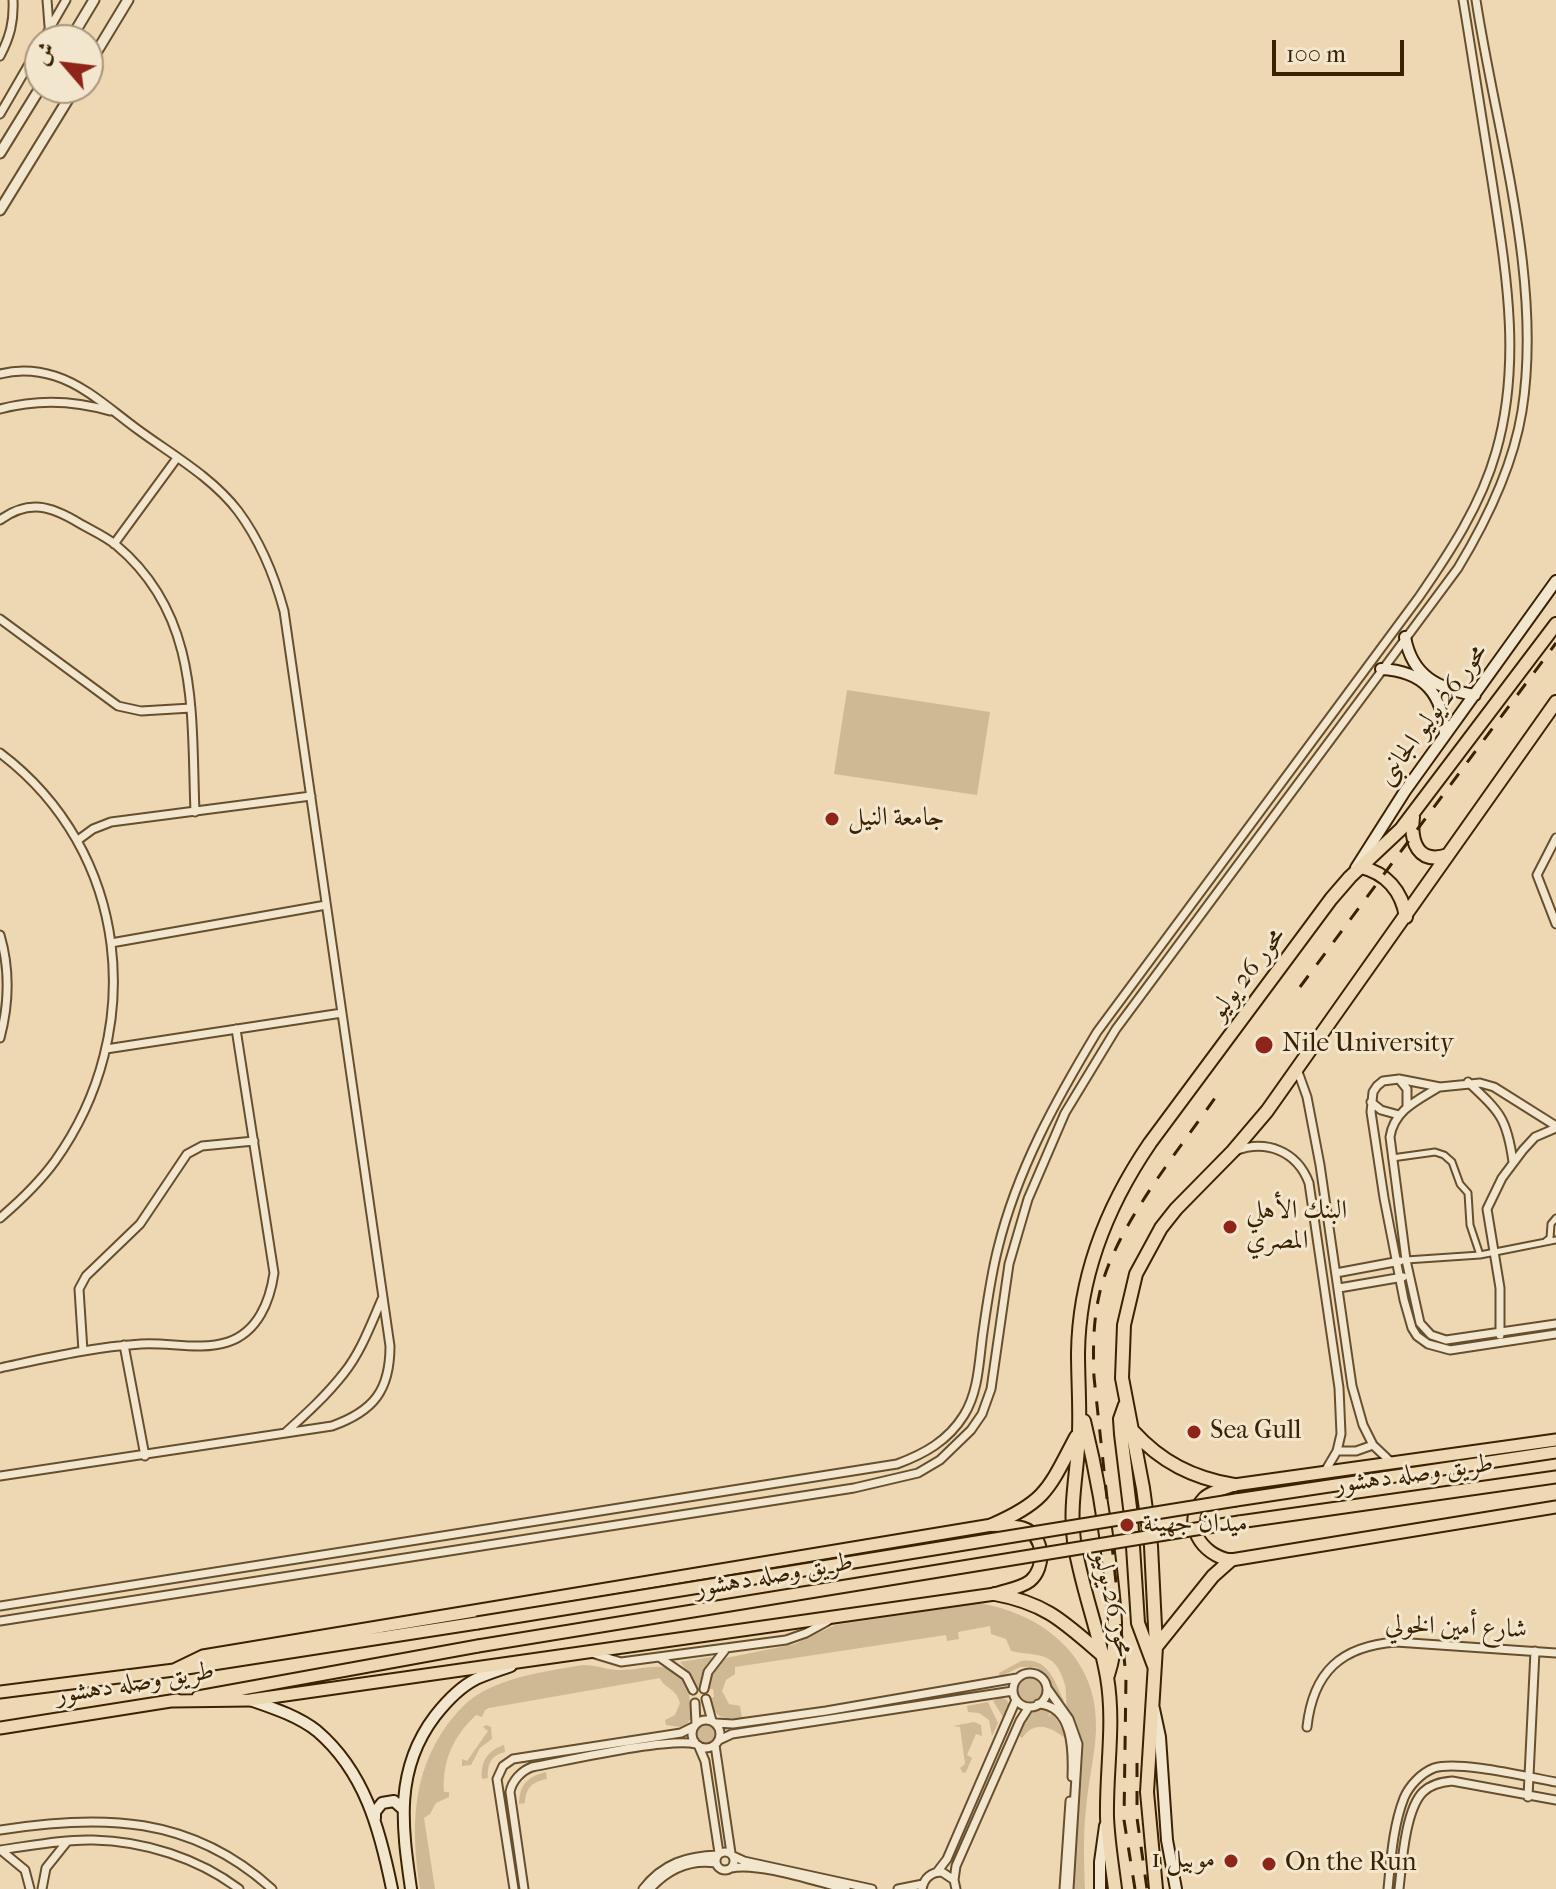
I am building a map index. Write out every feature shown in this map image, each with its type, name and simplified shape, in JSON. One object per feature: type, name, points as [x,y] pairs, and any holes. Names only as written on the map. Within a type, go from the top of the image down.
[{"type":"highway","name":"محور 26 يوليو","points":[[1115,1889],[1107,1816],[1111,1735],[1107,1676],[1074,1541],[1073,1491],[1079,1431],[1078,1352],[1085,1289],[1103,1227],[1116,1198],[1150,1143],[1313,923],[1350,877],[1389,842],[1413,813],[1556,624]]},
{"type":"highway","name":"محور 26 يوليو","points":[[1156,1889],[1147,1792],[1156,1647],[1151,1546],[1122,1378],[1122,1338],[1128,1299],[1136,1274],[1147,1250],[1169,1218],[1233,1151],[1297,1069],[1556,702]]},
{"type":"highway","points":[[1413,813],[1411,833],[1415,847],[1427,856],[1441,858],[1448,855]]},
{"type":"highway","points":[[1361,867],[1381,874],[1392,884],[1400,896],[1406,917]]},
{"type":"highway","name":"محور 26 يوليو","points":[[1079,1398],[1103,1505],[1114,1603],[1115,1653],[1107,1676]]},
{"type":"highway","name":"محور 26 يوليو","points":[[1126,1401],[1120,1419],[1131,1516],[1138,1623],[1155,1669]]},
{"type":"highway","points":[[1131,1429],[1155,1453],[1184,1471],[1234,1485]]},
{"type":"highway","points":[[992,1525],[1020,1513],[1045,1493],[1079,1431]]},
{"type":"highway","points":[[1156,1647],[1213,1576],[1231,1560]]},
{"type":"highway","points":[[995,1594],[1038,1605],[1068,1625],[1101,1654]]},
{"type":"main road","name":"محور 26 يوليو الجانبى","points":[[1350,877],[1378,831],[1556,581]]},
{"type":"main road","points":[[1405,637],[1412,661],[1429,679],[1447,689],[1475,695]]},
{"type":"main road","points":[[1381,669],[1404,672],[1431,690],[1443,710],[1445,735]]},
{"type":"main road","points":[[1556,1440],[1234,1485],[1203,1499],[1194,1524],[1199,1541],[1207,1551],[1231,1560],[1556,1507]]},
{"type":"main road","name":"طريق وصله دهشور","points":[[0,1692],[174,1670],[1556,1452]]},
{"type":"main road","name":"طريق وصله دهشور","points":[[0,1728],[173,1701],[478,1646],[819,1592],[936,1569],[1556,1477]]},
{"type":"main road","points":[[173,1701],[250,1700],[995,1594],[1032,1579],[1039,1568],[1041,1556],[1039,1544],[1028,1531],[992,1525],[203,1656],[174,1670]]},
{"type":"main road","points":[[411,1889],[403,1809],[407,1772],[415,1749],[442,1707],[474,1680],[531,1659]]},
{"type":"main road","points":[[1151,1698],[1160,1737],[1167,1840],[1176,1889]]},
{"type":"main road","points":[[250,1700],[289,1715],[315,1730],[352,1771],[375,1818],[392,1889]]},
{"type":"main road","points":[[375,1818],[382,1803],[394,1801],[403,1809]]},
{"type":"main road","points":[[1100,1889],[1100,1862],[1107,1816]]},
{"type":"street","points":[[0,56],[12,29],[13,0]]},
{"type":"street","points":[[47,0],[49,24]]},
{"type":"street","points":[[51,24],[66,0]]},
{"type":"street","points":[[80,24],[94,0]]},
{"type":"street","points":[[104,40],[128,0]]},
{"type":"street","points":[[0,1606],[897,1464],[936,1446],[952,1432],[973,1397],[998,1246],[1038,1137],[1061,1091],[1097,1032],[1419,597],[1461,532],[1482,492],[1496,453],[1511,373],[1506,271],[1463,0]]},
{"type":"street","points":[[0,1621],[854,1488],[918,1473],[960,1443],[982,1414],[991,1389],[1009,1264],[1028,1199],[1065,1113],[1092,1065],[1190,928],[1458,568],[1478,534],[1511,457],[1522,413],[1528,333],[1520,245],[1476,0]]},
{"type":"street","points":[[0,114],[24,72]]},
{"type":"street","points":[[0,153],[30,104]]},
{"type":"street","points":[[0,210],[65,104]]},
{"type":"street","points":[[1502,248],[1520,245]]},
{"type":"street","points":[[1506,271],[1523,269]]},
{"type":"street","points":[[0,374],[24,370],[57,376],[95,396],[209,481],[236,508],[274,574],[284,611],[390,1346],[390,1368],[383,1388],[370,1406],[353,1419],[332,1426],[0,1476]]},
{"type":"street","points":[[0,409],[29,403],[64,402],[116,413]]},
{"type":"street","points":[[114,544],[177,458]]},
{"type":"street","points":[[0,520],[19,509],[37,506],[55,509],[114,544],[148,579],[162,599],[178,632],[187,667],[195,812]]},
{"type":"street","points":[[0,619],[118,706],[141,711],[191,708]]},
{"type":"street","points":[[0,753],[20,768],[52,801],[78,840],[100,890],[111,943],[113,996],[106,1049],[94,1089],[69,1139],[26,1195],[0,1218]]},
{"type":"street","points":[[78,840],[93,829],[111,822],[311,796]]},
{"type":"street","points":[[1556,838],[1537,875],[1542,891],[1552,901],[1556,924]]},
{"type":"street","points":[[1546,855],[1556,861]]},
{"type":"street","points":[[111,943],[326,905]]},
{"type":"street","points":[[1190,908],[1200,915]]},
{"type":"street","points":[[1180,921],[1190,928]]},
{"type":"street","points":[[0,935],[6,961],[7,991],[0,1038]]},
{"type":"street","points":[[106,1049],[342,1013]]},
{"type":"street","points":[[0,1368],[124,1345],[203,1345],[229,1341],[247,1330],[262,1314],[271,1295],[274,1273],[236,1029]]},
{"type":"street","points":[[1297,1069],[1309,1107],[1320,1165],[1352,1386],[1363,1425],[1373,1445],[1392,1463]]},
{"type":"street","points":[[1440,1087],[1399,1079],[1383,1081],[1377,1086],[1371,1102],[1399,1278],[1412,1328],[1428,1344],[1450,1350],[1556,1334]]},
{"type":"street","points":[[1399,1079],[1407,1089],[1407,1106]]},
{"type":"street","points":[[1468,1082],[1502,1116],[1513,1162]]},
{"type":"street","points":[[1556,1127],[1494,1087],[1468,1082],[1440,1087],[1407,1106],[1391,1130],[1391,1158],[1406,1260],[1420,1323],[1431,1335],[1453,1340],[1556,1324]]},
{"type":"street","points":[[1371,1102],[1381,1110],[1399,1115]]},
{"type":"street","points":[[1500,1342],[1500,1288],[1487,1209],[1513,1162],[1535,1137],[1556,1127]]},
{"type":"street","points":[[83,1351],[79,1289],[86,1276],[140,1224],[187,1154],[202,1146],[254,1141]]},
{"type":"street","points":[[1233,1151],[1255,1145],[1277,1148],[1303,1169],[1309,1183],[1339,1388],[1341,1434],[1337,1451],[1324,1474]]},
{"type":"street","points":[[1391,1158],[1435,1152],[1452,1162],[1460,1184],[1468,1193],[1470,1225],[1480,1255]]},
{"type":"street","points":[[1303,1169],[1320,1165]]},
{"type":"street","points":[[1545,1242],[1550,1238],[1551,1224],[1556,1218]]},
{"type":"street","points":[[1336,1273],[1396,1261],[1480,1255],[1556,1240]]},
{"type":"street","points":[[1339,1288],[1409,1275]]},
{"type":"street","points":[[285,1433],[318,1403],[345,1372],[363,1342],[383,1297]]},
{"type":"street","points":[[124,1345],[145,1456]]},
{"type":"street","points":[[1339,1388],[1352,1386]]},
{"type":"street","points":[[1337,1451],[1356,1451],[1373,1445]]},
{"type":"street","points":[[586,1651],[621,1662],[725,1650],[797,1637],[836,1615]]},
{"type":"street","name":"شارع أمين الخولي","points":[[1307,1727],[1309,1704],[1318,1683],[1333,1665],[1351,1651],[1373,1644],[1396,1642],[1556,1653]]},
{"type":"street","points":[[704,1689],[708,1672],[725,1650]]},
{"type":"street","points":[[1528,1797],[1535,1651]]},
{"type":"street","points":[[662,1659],[686,1676],[693,1690]]},
{"type":"street","points":[[514,1889],[497,1787],[498,1772],[516,1759],[672,1734],[703,1720],[733,1724],[826,1711],[1035,1673],[1043,1679],[1069,1719],[1078,1744],[1066,1889]]},
{"type":"street","points":[[898,1889],[922,1886],[947,1859],[1016,1700],[1013,1691],[1017,1678]]},
{"type":"street","points":[[1038,1704],[1045,1697],[1047,1688]]},
{"type":"street","points":[[524,1889],[510,1795],[511,1786],[523,1771],[532,1767],[682,1742],[704,1748],[732,1734],[1013,1691]]},
{"type":"street","points":[[706,1699],[720,1731],[717,1743],[734,1863],[731,1868]]},
{"type":"street","points":[[1016,1700],[1029,1707]]},
{"type":"street","points":[[695,1703],[692,1736],[705,1761],[722,1870],[743,1867],[767,1870],[848,1889]]},
{"type":"street","points":[[955,1885],[962,1852],[1020,1721],[1029,1707],[1038,1704],[1055,1710],[1064,1722],[1072,1743],[1066,1889]]},
{"type":"street","points":[[516,1759],[523,1771]]},
{"type":"street","points":[[1388,1889],[1404,1796],[1416,1779],[1433,1768],[1451,1765],[1556,1782]]},
{"type":"street","points":[[1399,1889],[1416,1801],[1437,1782],[1452,1781],[1556,1800]]},
{"type":"street","points":[[497,1787],[511,1786]]},
{"type":"street","points":[[0,1830],[97,1820],[151,1826],[209,1847],[239,1864],[272,1889]]},
{"type":"street","points":[[0,1850],[92,1840],[159,1850],[174,1854],[239,1889]]},
{"type":"street","points":[[42,1889],[46,1868],[69,1841]]},
{"type":"street","points":[[0,1850],[25,1870],[30,1889]]},
{"type":"street","points":[[650,1889],[665,1874],[685,1864],[732,1854],[744,1861],[872,1889]]},
{"type":"street","points":[[643,1889],[661,1870],[673,1863],[694,1856],[718,1857]]},
{"type":"street","points":[[937,1872],[947,1874],[955,1885]]},
{"type":"shaded area","points":[[847,690],[990,712],[977,795],[834,774]]},
{"type":"shaded area","points":[[979,1603],[1025,1617],[1045,1629],[1063,1644],[1088,1681],[1096,1730],[1085,1819],[1085,1889],[1073,1889],[1083,1752],[1067,1707],[1061,1673],[1044,1657],[1011,1651],[1006,1639],[991,1634],[990,1626],[958,1632],[959,1639],[947,1641],[946,1635],[735,1667],[735,1674],[726,1680],[722,1691],[729,1704],[740,1706],[742,1718],[720,1716],[712,1705],[712,1675],[726,1658],[795,1644],[835,1625]]},
{"type":"shaded area","points":[[711,1657],[702,1676],[702,1689],[697,1690],[680,1662]]},
{"type":"shaded area","points":[[1021,1661],[1044,1666],[1064,1701],[1058,1700],[1046,1678],[1035,1667],[1020,1667],[1000,1677],[999,1673]]},
{"type":"shaded area","points":[[583,1665],[615,1670],[672,1669],[687,1684],[691,1718],[680,1727],[666,1725],[665,1720],[675,1715],[680,1703],[676,1694],[660,1678],[489,1708],[482,1717],[476,1715],[455,1741],[447,1760],[444,1792],[449,1792],[449,1797],[436,1803],[424,1818],[435,1889],[420,1889],[415,1824],[420,1783],[426,1763],[447,1725],[467,1703],[494,1686],[531,1674]]},
{"type":"shaded area","points":[[1029,1676],[1038,1680],[1042,1689],[1038,1698],[1029,1702],[1020,1698],[1016,1689],[1020,1680]]},
{"type":"shaded area","points":[[1000,1697],[1007,1700],[1010,1707],[1001,1728],[1003,1717],[993,1701]]},
{"type":"shaded area","points":[[988,1702],[998,1723],[992,1736],[989,1720],[979,1713],[968,1712],[967,1706]]},
{"type":"shaded area","points":[[1046,1708],[1051,1711],[1048,1716],[1053,1713],[1068,1740],[1045,1727],[1034,1728],[1022,1738],[1018,1735],[1023,1723],[1028,1723],[1025,1722],[1031,1712]]},
{"type":"shaded area","points":[[974,1722],[981,1725],[982,1736],[976,1734],[967,1755],[972,1758],[963,1773],[960,1768],[965,1764],[960,1727],[953,1726]]},
{"type":"shaded area","points":[[701,1723],[709,1723],[715,1733],[709,1743],[701,1743],[695,1737],[695,1729]]},
{"type":"shaded area","points":[[483,1727],[491,1727],[492,1739],[480,1748],[471,1765],[462,1766],[462,1759],[467,1761],[488,1731]]},
{"type":"shaded area","points":[[504,1745],[505,1752],[493,1758],[488,1778],[482,1779],[486,1758]]},
{"type":"shaded area","points":[[546,1772],[547,1779],[531,1786],[525,1803],[519,1804],[526,1782]]},
{"type":"railway","points":[[1300,987],[1556,643]]},
{"type":"railway","points":[[1135,1889],[1124,1820],[1126,1676],[1094,1377],[1096,1316],[1106,1270],[1132,1218],[1217,1095]]},
{"type":"railway","points":[[1137,1763],[1137,1818],[1147,1889]]},
{"type":"place","name":"جامعة النيل","points":[[832,819]]},
{"type":"place","name":"Nile University","points":[[1264,1045]]},
{"type":"place","name":"البنك الأهلي المصري","points":[[1230,1227]]},
{"type":"place","name":"Sea Gull","points":[[1194,1432]]},
{"type":"place","name":"ميدان جهينة","points":[[1127,1525]]},
{"type":"place","name":"موبيل 1","points":[[1231,1861]]},
{"type":"place","name":"On the Run","points":[[1269,1864]]}]
